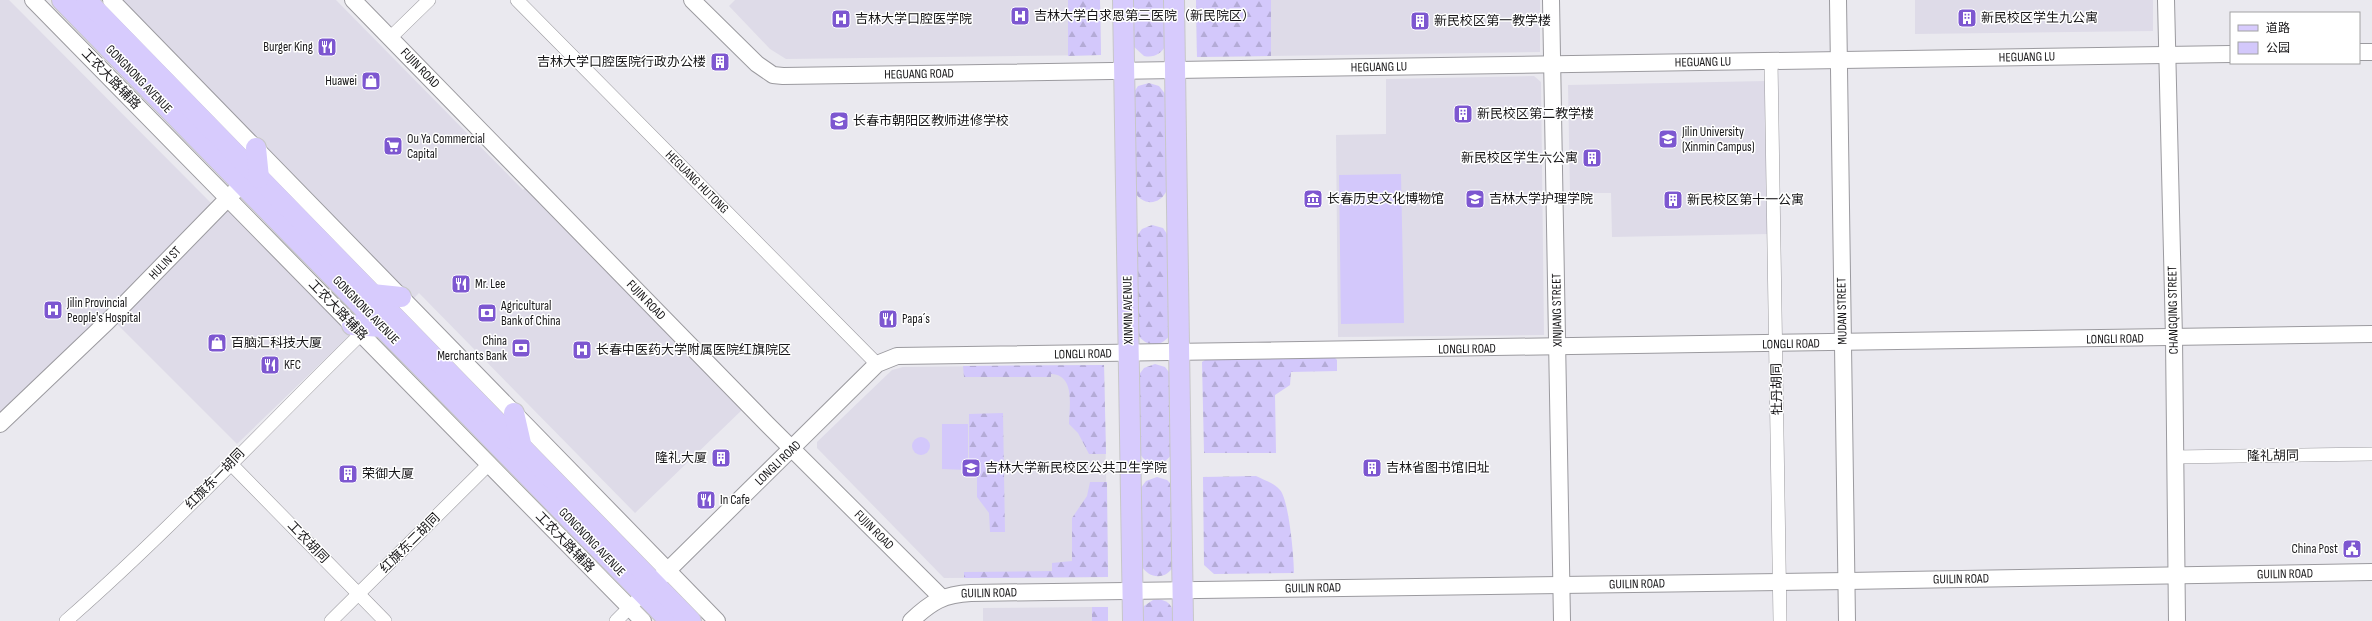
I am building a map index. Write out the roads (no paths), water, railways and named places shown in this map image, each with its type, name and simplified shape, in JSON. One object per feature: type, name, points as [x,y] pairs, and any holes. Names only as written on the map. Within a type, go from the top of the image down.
[{"type":"main road","name":"GONGNONG AVENUE","points":[[62,0],[250,181],[372,294],[522,448],[648,589],[670,621]]},
{"type":"main road","name":"GONGNONG AVENUE","points":[[86,0],[383,328],[648,589],[690,621]]},
{"type":"main road","name":"XINMIN AVENUE","points":[[1123,0],[1133,621]]},
{"type":"main road","points":[[1174,0],[1183,621]]},
{"type":"main road","points":[[250,181],[256,148]]},
{"type":"main road","points":[[372,294],[401,298]]},
{"type":"main road","points":[[356,329],[383,328]]},
{"type":"main road","points":[[514,413],[522,448]]},
{"type":"street","name":"工农大路辅路","points":[[33,0],[489,464],[648,589],[717,621]]},
{"type":"street","name":"工农大路辅路","points":[[111,0],[514,413],[648,589],[643,621]]},
{"type":"street","name":"FUJIN ROAD","points":[[354,0],[793,449],[941,597]]},
{"type":"street","points":[[390,38],[429,0]]},
{"type":"street","name":"HEGUANG HUTONG","points":[[517,0],[878,364]]},
{"type":"street","name":"HEGUANG ROAD","points":[[692,0],[757,64],[773,76],[1175,70]]},
{"type":"street","name":"XINJIANG STREET","points":[[1551,0],[1562,621]]},
{"type":"street","name":"MUDAN STREET","points":[[1838,0],[1847,621]]},
{"type":"street","name":"CHANGQING STREET","points":[[2166,0],[2174,338],[2177,621]]},
{"type":"street","points":[[2360,52],[2372,52]]},
{"type":"street","name":"HEGUANG LU","points":[[1175,70],[2230,54]]},
{"type":"street","name":"牡丹胡同","points":[[1771,61],[1780,621]]},
{"type":"street","name":"HULIN ST","points":[[0,424],[108,320],[228,198],[250,181]]},
{"type":"street","name":"红旗东一胡同","points":[[66,621],[104,588],[179,516],[356,329]]},
{"type":"street","name":"LONGLI ROAD","points":[[648,589],[793,449],[878,364],[897,356],[1776,345],[2372,334]]},
{"type":"street","name":"隆礼胡同","points":[[2175,457],[2372,454]]},
{"type":"street","name":"工农胡同","points":[[230,463],[385,621]]},
{"type":"street","name":"红旗东二胡同","points":[[331,621],[489,464]]},
{"type":"street","name":"GUILIN ROAD","points":[[911,621],[941,597],[972,592],[1780,582],[2372,572]]},
{"type":"street","points":[[616,621],[648,589]]},
{"type":"place","name":"吉林大学白求恩第三医院（新民院区）","points":[[1020,16]]},
{"type":"place","name":"新民校区学生九公寓","points":[[1967,18]]},
{"type":"place","name":"吉林大学口腔医学院","points":[[841,19]]},
{"type":"place","name":"新民校区第一教学楼","points":[[1420,21]]},
{"type":"place","name":"Burger King","points":[[327,47]]},
{"type":"place","name":"吉林大学口腔医院行政办公楼","points":[[720,62]]},
{"type":"place","name":"Huawei","points":[[371,81]]},
{"type":"place","name":"新民校区第二教学楼","points":[[1463,114]]},
{"type":"place","name":"长春市朝阳区教师进修学校","points":[[839,121]]},
{"type":"place","name":"Jilin University (Xinmin Campus)","points":[[1668,139]]},
{"type":"place","name":"Ou Ya Commercial Capital","points":[[393,146]]},
{"type":"place","name":"新民校区学生六公寓","points":[[1592,158]]},
{"type":"place","name":"长春历史文化博物馆","points":[[1313,199]]},
{"type":"place","name":"吉林大学护理学院","points":[[1475,199]]},
{"type":"place","name":"新民校区第十一公寓","points":[[1673,200]]},
{"type":"place","name":"Mr. Lee","points":[[461,284]]},
{"type":"place","name":"Jilin Provincial People's Hospital","points":[[53,310]]},
{"type":"place","name":"Agricultural Bank of China","points":[[487,313]]},
{"type":"place","name":"Papa´s","points":[[888,319]]},
{"type":"place","name":"百脑汇科技大厦","points":[[217,343]]},
{"type":"place","name":"China Merchants Bank","points":[[521,348]]},
{"type":"place","name":"长春中医药大学附属医院红旗院区","points":[[582,350]]},
{"type":"place","name":"KFC","points":[[270,365]]},
{"type":"place","name":"隆礼大厦","points":[[721,458]]},
{"type":"place","name":"吉林大学新民校区公共卫生学院","points":[[971,468]]},
{"type":"place","name":"吉林省图书馆旧址","points":[[1372,468]]},
{"type":"place","name":"荣御大厦","points":[[348,474]]},
{"type":"place","name":"In Cafe","points":[[706,500]]},
{"type":"place","name":"China Post","points":[[2352,549]]}]
